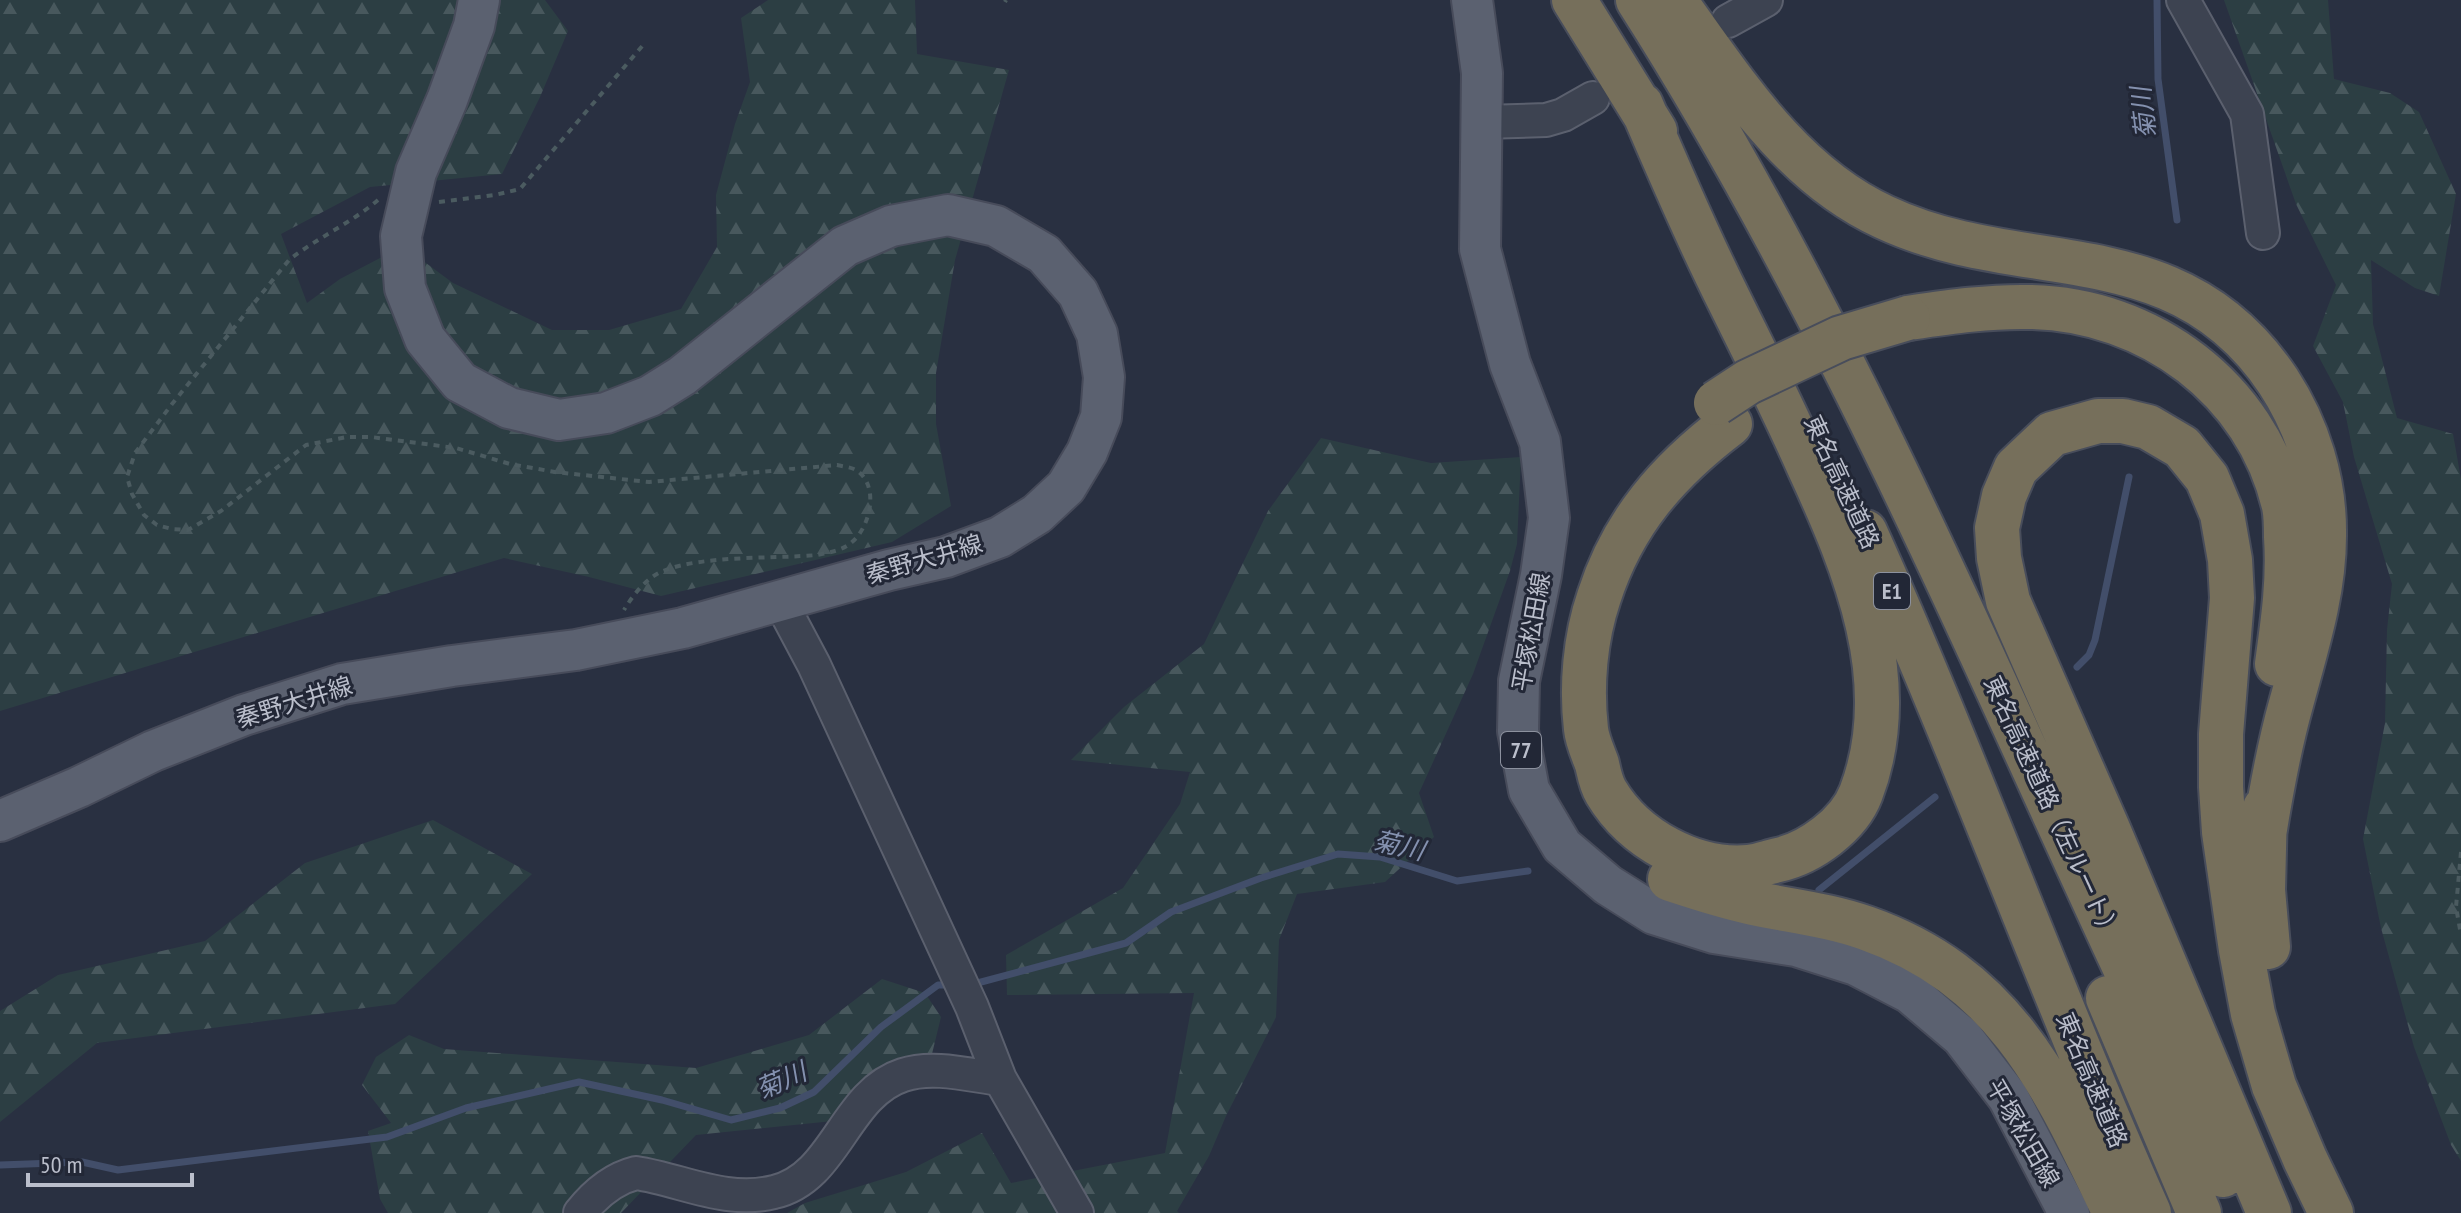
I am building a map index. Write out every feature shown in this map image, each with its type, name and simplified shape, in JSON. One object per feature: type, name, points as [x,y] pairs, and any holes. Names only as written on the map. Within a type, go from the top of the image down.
[{"type":"highway","name":"東名高速道路","points":[[1574,0],[1641,105],[1748,295],[1816,424],[1912,637],[2090,1078],[2149,1213]]},
{"type":"highway","name":"E1","points":[[1638,0],[1742,173],[1863,404],[2138,1073],[2199,1213]]},
{"type":"highway","points":[[1674,0],[1760,117],[1799,159],[1838,190],[1884,217],[1947,240],[2103,267],[2159,283],[2210,309],[2259,353],[2290,399],[2313,451],[2322,494],[2325,536],[2315,619],[2279,750],[2264,835]]},
{"type":"highway","points":[[1641,105],[1694,230],[1787,416],[1847,554],[1864,606],[1875,662],[1877,706],[1872,755],[1860,797],[1831,834],[1792,857],[1749,867],[1711,865],[1671,852],[1632,825],[1605,790],[1586,731],[1584,667],[1598,599],[1619,547],[1664,481],[1723,414]]},
{"type":"highway","points":[[2115,1213],[2041,1070],[2011,1026],[1968,983],[1919,950],[1865,927],[1807,912],[1752,903],[1662,876],[1615,843],[1585,803],[1563,735],[1559,667],[1575,593],[1598,536],[1619,500],[1679,433],[1723,414],[1760,403],[1913,331],[1968,309],[2032,307],[2073,312],[2108,320],[2148,335],[2184,357],[2220,386],[2247,419],[2268,457],[2285,508],[2288,558],[2287,596],[2269,721],[2263,890],[2268,947],[2278,1010],[2300,1078],[2326,1145],[2360,1213]]},
{"type":"highway","points":[[1913,331],[1973,337],[2029,336],[2101,346],[2137,360],[2169,378],[2200,403],[2228,437],[2247,474],[2259,513],[2264,561],[2261,610],[2242,722],[2234,831],[2234,901]]},
{"type":"highway","name":"東名高速道路（左ルート）","points":[[1863,404],[1959,603],[2241,1213]]},
{"type":"highway","points":[[2269,1213],[2108,829],[2008,601],[1999,558],[1997,528],[2004,496],[2016,468],[2052,434],[2098,421],[2123,421],[2148,427],[2182,447],[2207,478],[2222,514],[2230,560],[2232,598],[2221,734],[2221,787],[2234,901],[2253,1014],[2274,1086],[2331,1213]]},
{"type":"main road","name":"秦野大井線","points":[[0,821],[153,751],[244,715],[342,684],[612,643],[683,628],[946,557],[1000,537],[1037,514],[1066,487],[1087,452],[1101,417],[1104,377],[1097,334],[1078,293],[1044,254],[996,226],[948,215],[891,226],[845,246],[702,361],[650,396],[606,413],[559,420],[509,408],[460,382],[425,339],[405,288],[401,236],[416,172],[447,100],[474,26],[479,0]]},
{"type":"main road","name":"平塚松田線","points":[[1472,0],[1482,73],[1480,249],[1510,364],[1540,442],[1549,518],[1541,575],[1519,681],[1518,731],[1529,790],[1562,846],[1608,885],[1654,914],[1714,933],[1796,946],[1856,965],[1910,993],[1962,1037],[2008,1097],[2069,1213]]},
{"type":"street","points":[[1728,21],[1766,0]]},
{"type":"street","points":[[2183,0],[2247,114],[2263,233]]},
{"type":"street","points":[[1483,122],[1546,120],[1563,115],[1593,98]]},
{"type":"street","points":[[780,601],[814,665],[888,824],[972,1007],[1000,1079],[1077,1213]]},
{"type":"street","points":[[580,1213],[595,1195],[623,1176],[636,1173],[722,1194],[774,1192],[803,1179],[835,1143],[864,1103],[901,1075],[926,1071],[1000,1079]]},
{"type":"path","points":[[612,643],[618,620],[630,600],[647,581],[661,572],[691,563],[817,555],[850,544],[866,522],[870,505],[866,482],[860,473],[837,465],[649,482],[555,472],[510,464],[456,448],[371,437],[347,437],[306,445],[221,511],[188,530],[157,525],[144,515],[127,477],[135,453],[289,260],[366,211],[383,196],[408,205],[495,195],[520,189],[644,44]]},
{"type":"path","points":[[2461,852],[2456,907],[2461,935]]},
{"type":"green space","points":[[0,0],[545,0],[568,31],[502,174],[370,187],[281,234],[307,303],[340,279],[403,246],[453,283],[552,330],[609,330],[681,309],[717,247],[716,195],[750,82],[741,18],[768,0],[915,0],[917,54],[1009,70],[955,260],[936,373],[936,424],[951,506],[892,542],[661,596],[504,558],[0,711]]},
{"type":"green space","points":[[2224,0],[2328,0],[2334,79],[2390,93],[2419,112],[2456,194],[2439,296],[2415,288],[2371,260],[2373,324],[2397,418],[2453,434],[2461,479],[2461,1161],[2451,1145],[2414,1047],[2381,928],[2363,839],[2385,723],[2387,630],[2392,584],[2354,457],[2343,402],[2313,346],[2336,285],[2296,204]]},
{"type":"green space","points":[[1321,438],[1431,463],[1521,457],[1517,544],[1473,674],[1419,793],[1434,837],[1385,882],[1297,894],[1279,940],[1276,1017],[1209,1156],[1177,1211],[1179,1213],[787,1213],[805,1203],[906,1172],[982,1133],[1011,1183],[1165,1153],[1194,993],[1007,995],[1006,955],[1123,888],[1180,804],[1190,772],[1071,760],[1124,707],[1204,644],[1268,511]]},
{"type":"green space","points":[[433,820],[532,874],[395,1004],[97,1043],[0,1122],[0,1011],[58,975],[205,941],[305,863]]},
{"type":"green space","points":[[882,979],[925,993],[941,1017],[931,1058],[833,1121],[696,1135],[621,1213],[388,1213],[380,1199],[368,1131],[391,1123],[362,1085],[376,1057],[409,1035],[444,1049],[696,1068],[809,1035]]},
{"type":"waterway","name":"菊川","points":[[2157,0],[2158,79],[2177,220]]},
{"type":"waterway","name":"菊川","points":[[2077,667],[2089,655],[2095,640],[2129,477]]},
{"type":"waterway","name":"菊川","points":[[1819,890],[1935,797]]},
{"type":"waterway","name":"菊川","points":[[970,985],[1126,943],[1171,912],[1261,878],[1338,854],[1380,857],[1457,881],[1528,871]]},
{"type":"waterway","name":"菊川","points":[[0,1165],[82,1162],[118,1170],[387,1137],[466,1108],[579,1082],[662,1100],[731,1120],[780,1108],[814,1092],[881,1027],[938,985],[953,985]]}]
